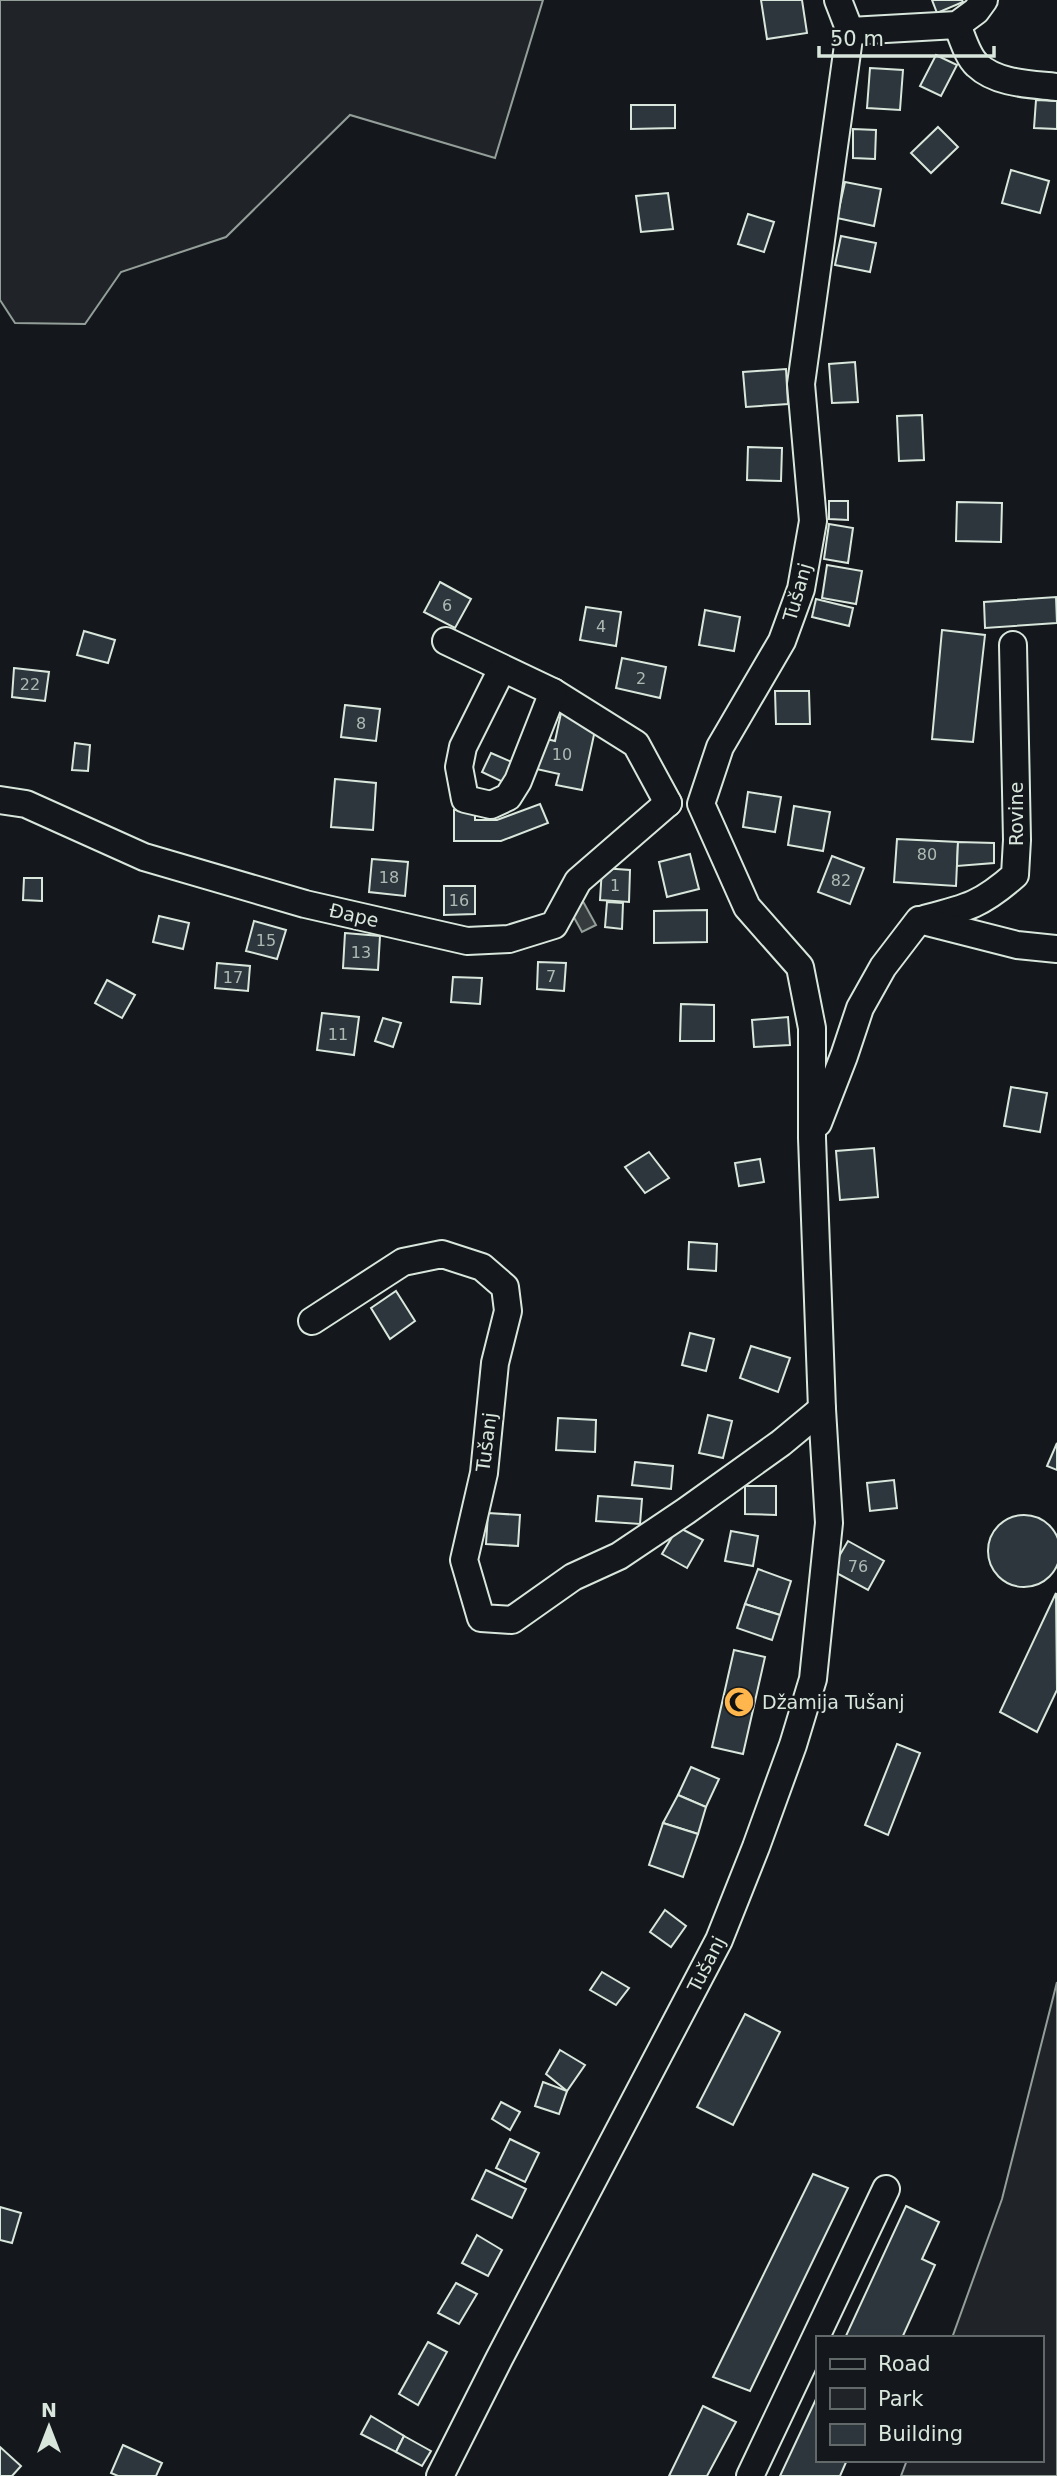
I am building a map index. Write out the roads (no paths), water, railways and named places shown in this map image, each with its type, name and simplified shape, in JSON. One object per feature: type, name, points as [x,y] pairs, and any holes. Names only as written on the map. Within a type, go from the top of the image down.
[{"type":"street","name":"Tušanj","points":[[440,2476],[719,1940],[793,1745],[813,1679],[829,1523],[812,1138],[812,1028],[800,967],[747,907],[701,804],[720,747],[782,641],[802,589],[813,521],[802,384],[850,31],[838,0]]},
{"type":"street","points":[[850,31],[957,25],[976,11],[984,0]]},
{"type":"street","points":[[957,25],[975,64],[994,77],[1057,87]]},
{"type":"street","points":[[446,641],[553,692],[636,744],[668,803],[701,804]]},
{"type":"street","name":"Rovine","points":[[919,920],[972,907],[996,892],[1015,875],[1017,839],[1013,645]]},
{"type":"street","points":[[502,669],[463,747],[459,767],[465,799],[491,805],[508,797],[518,781],[553,692]]},
{"type":"street","name":"Đape","points":[[0,800],[26,804],[144,857],[305,904],[467,941],[509,940],[554,925],[578,881],[668,803]]},
{"type":"street","name":"Tušanj","points":[[812,1138],[845,1056],[860,1008],[883,967],[919,920]]},
{"type":"street","points":[[919,920],[1017,945],[1057,949]]},
{"type":"street","name":"Tušanj","points":[[312,1321],[402,1262],[442,1254],[482,1267],[505,1287],[508,1311],[495,1363],[484,1473],[464,1560],[481,1618],[512,1620],[573,1577],[619,1556],[781,1443],[822,1409]]},
{"type":"street","points":[[816,2336],[886,2189]]},
{"type":"street","points":[[750,2476],[816,2337]]},
{"type":"place","name":"Džamija Tušanj","points":[[739,1702]]}]
